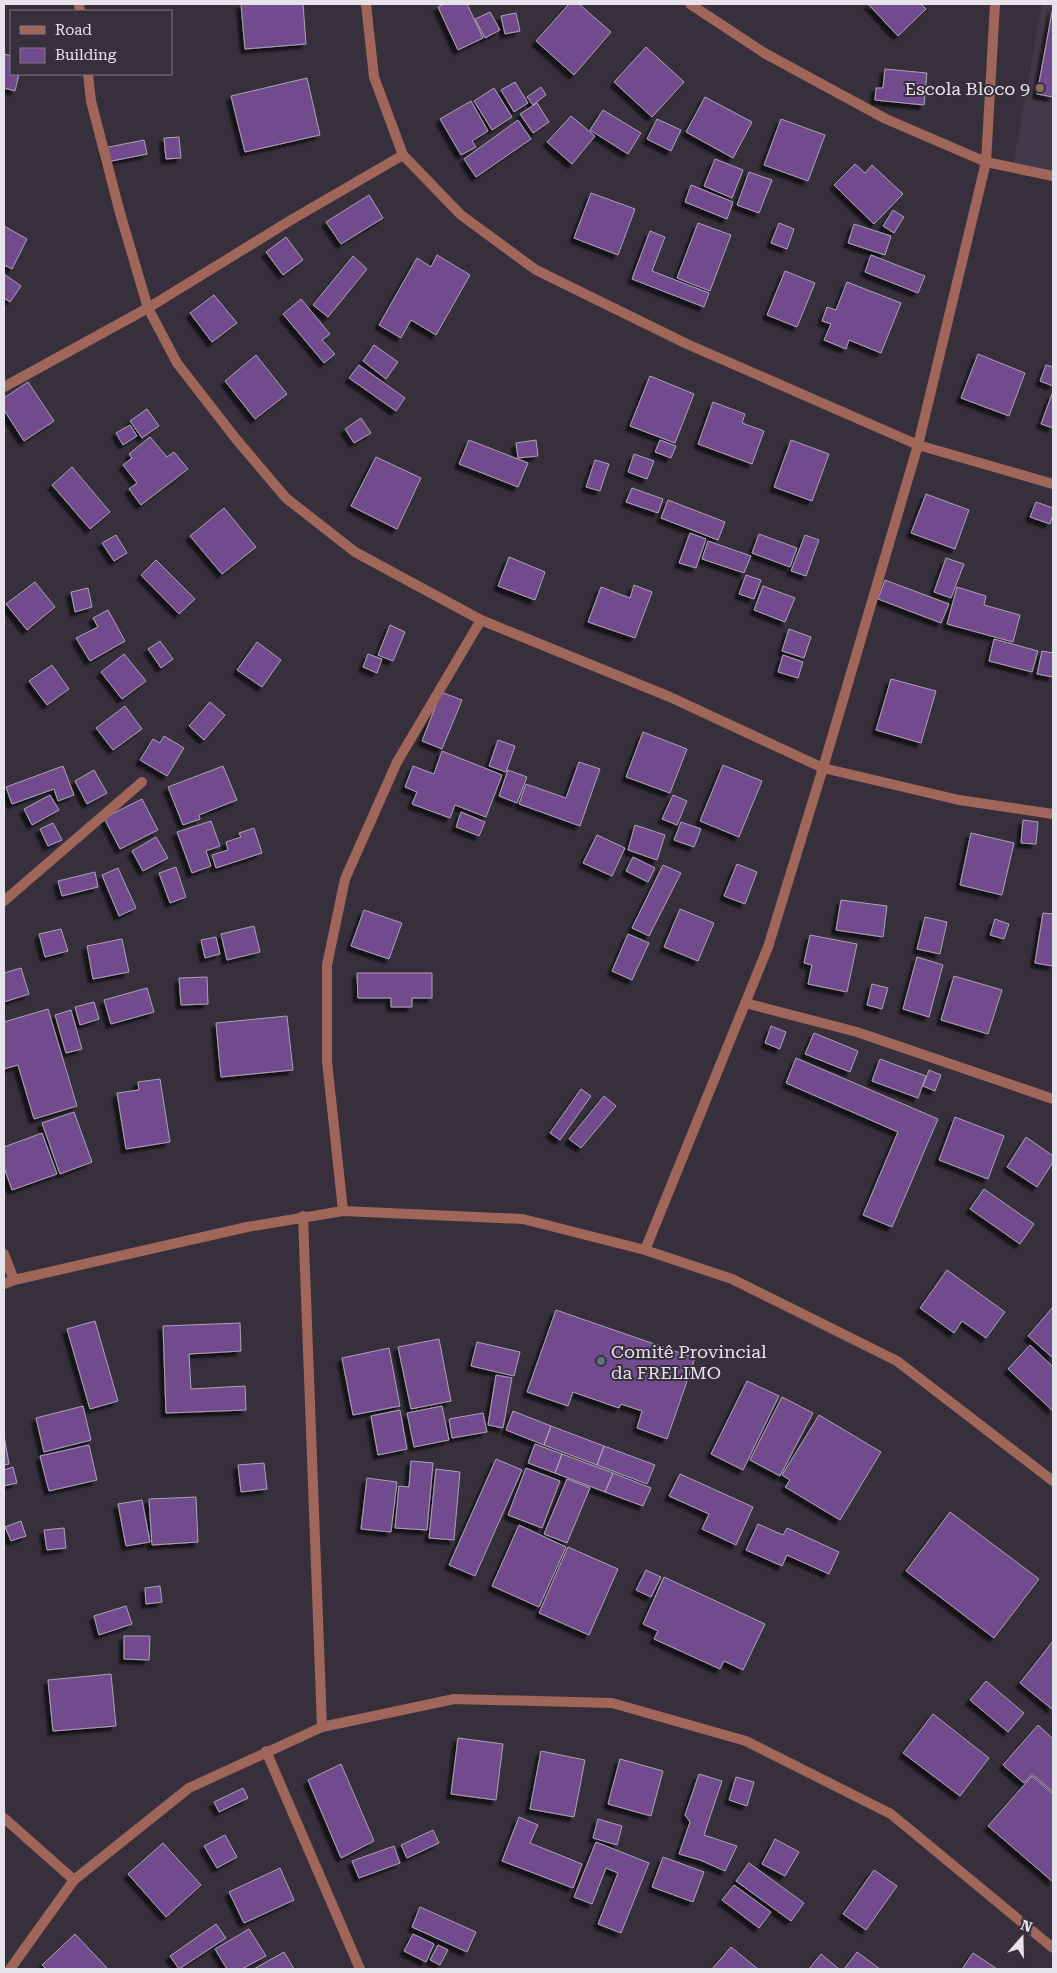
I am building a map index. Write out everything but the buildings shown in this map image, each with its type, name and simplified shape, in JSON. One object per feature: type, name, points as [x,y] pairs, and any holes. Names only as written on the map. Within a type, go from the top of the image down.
[{"type":"street","points":[[366,4],[374,77],[402,155],[461,215],[536,270],[687,344],[918,445],[1053,484]]},
{"type":"street","points":[[690,4],[766,54],[886,120],[986,162],[1053,176]]},
{"type":"street","points":[[645,1250],[768,947],[918,445],[986,162],[995,4]]},
{"type":"street","points":[[88,75],[91,101],[120,213],[148,308],[177,363],[236,439],[286,498],[354,552],[481,620],[670,697],[823,768],[959,800],[1053,814]]},
{"type":"street","points":[[4,387],[148,308],[290,220],[402,155]]},
{"type":"street","points":[[343,1211],[327,1061],[327,965],[345,879],[397,762],[481,620]]},
{"type":"street","points":[[4,901],[142,782]]},
{"type":"street","points":[[745,1003],[858,1032],[1053,1099]]},
{"type":"street","points":[[4,1284],[14,1280],[247,1226],[303,1216],[343,1211],[523,1219],[645,1250],[732,1279],[897,1361],[1053,1481]]},
{"type":"street","points":[[303,1216],[322,1727]]},
{"type":"street","points":[[4,1254],[14,1280]]},
{"type":"street","points":[[10,1969],[74,1880],[189,1788],[266,1751],[322,1727],[454,1699],[612,1703],[746,1741],[891,1814],[1053,1948]]},
{"type":"street","points":[[266,1751],[360,1969]]},
{"type":"street","points":[[4,1818],[74,1880]]},
{"type":"shaded area","name":"Escola Bloco 9","points":[[1042,4],[1053,4],[1053,180],[1012,172]]},
{"type":"place","name":"Escola Bloco 9","points":[[1040,88]]},
{"type":"place","name":"Comitê Provincial da FRELIMO","points":[[601,1361]]}]
